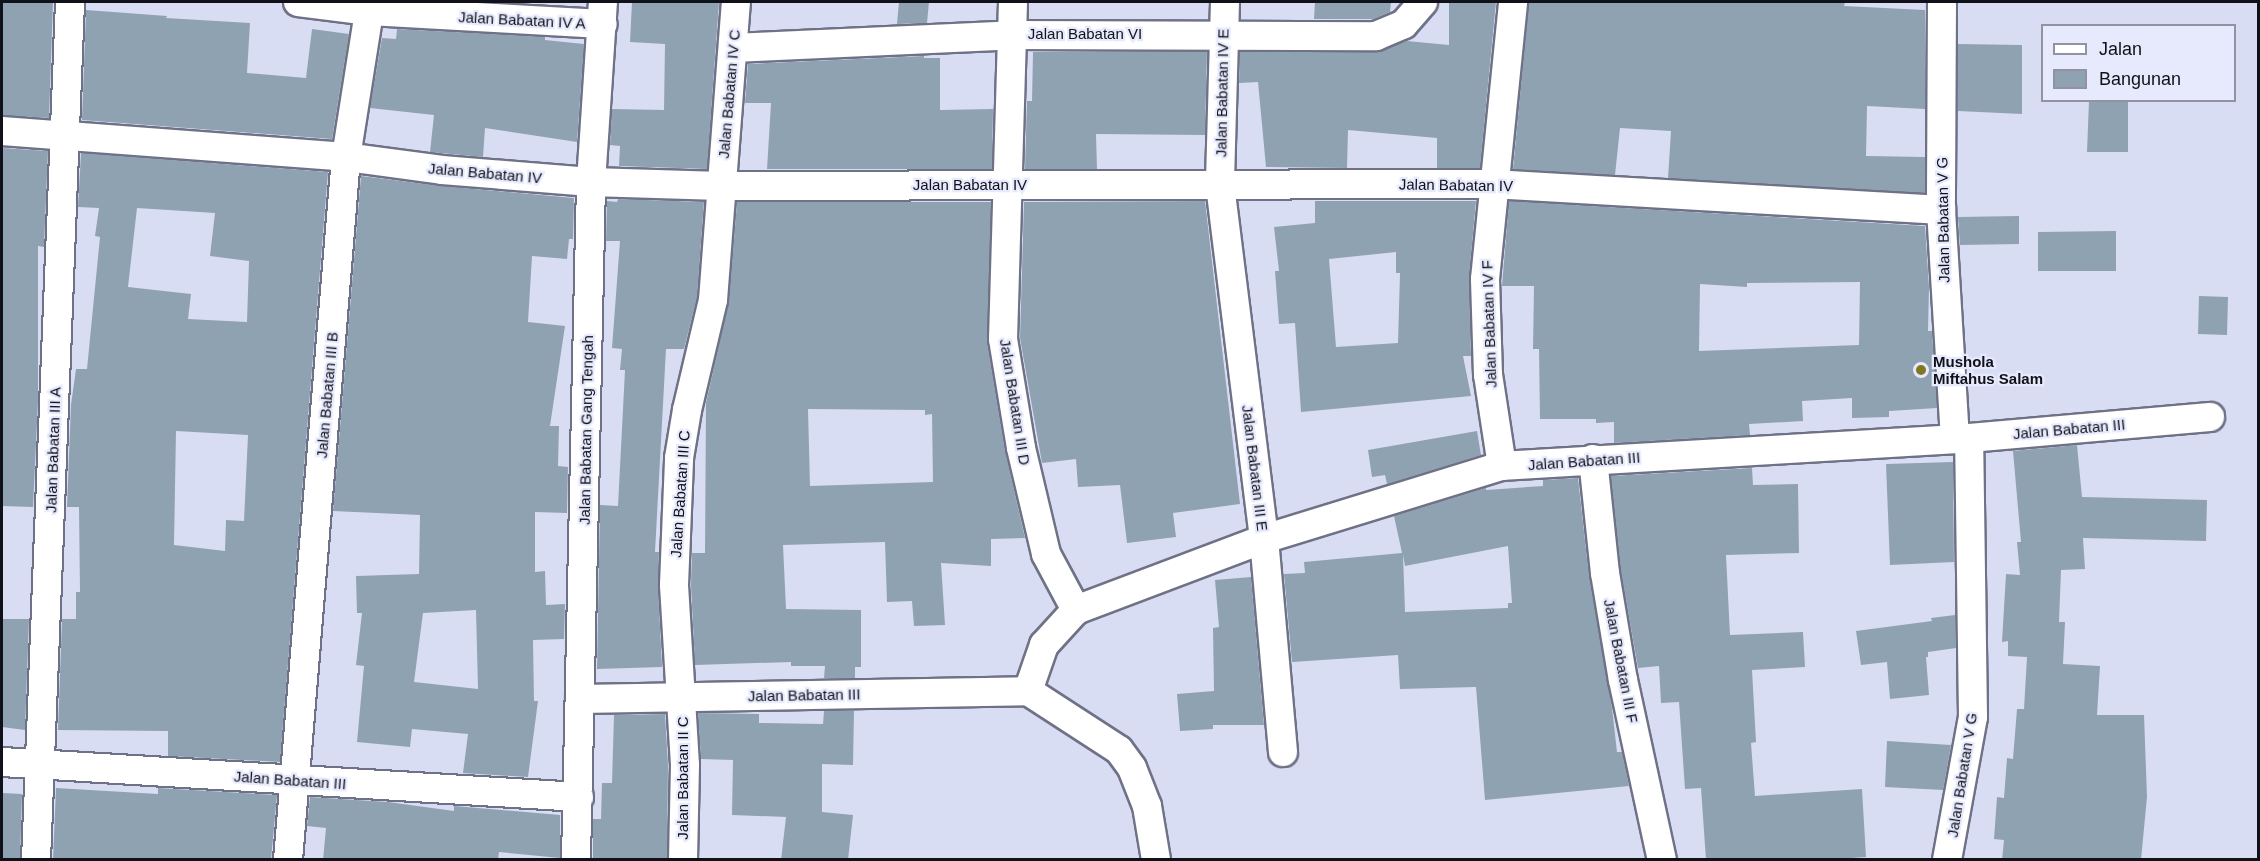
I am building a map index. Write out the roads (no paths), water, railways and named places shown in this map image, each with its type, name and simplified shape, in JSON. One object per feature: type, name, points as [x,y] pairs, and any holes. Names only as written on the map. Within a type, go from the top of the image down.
[{"type":"street","points":[[65,137],[70,2]]},
{"type":"street","name":"Jalan Babatan IV A","points":[[298,2],[603,13]]},
{"type":"street","name":"Jalan Babatan IV C","points":[[721,186],[736,2]]},
{"type":"street","name":"Jalan Babatan III D","points":[[1013,2],[1014,34],[1006,185],[1003,339],[1020,448],[1046,554],[1076,610]]},
{"type":"street","name":"Jalan Babatan IV E","points":[[1220,185],[1225,2]]},
{"type":"street","name":"Jalan Babatan VI","points":[[733,48],[1014,34],[1376,36],[1404,24],[1423,2]]},
{"type":"street","name":"Jalan Babatan IV F","points":[[1502,466],[1488,375],[1485,279],[1492,184],[1513,2]]},
{"type":"street","name":"Jalan Babatan V G","points":[[1942,2],[1941,210],[1962,438],[1973,717],[1947,860]]},
{"type":"street","name":"Jalan Babatan III B","points":[[288,860],[346,157],[368,6]]},
{"type":"street","name":"Jalan Babatan Gang Tengah","points":[[576,860],[591,182],[603,13]]},
{"type":"street","name":"Jalan Babatan IV","points":[[2,131],[346,157],[442,170],[591,182],[721,186],[1492,184],[1941,210]]},
{"type":"street","name":"Jalan Babatan III A","points":[[36,860],[65,137]]},
{"type":"street","name":"Jalan Babatan III E","points":[[1220,185],[1264,539],[1283,752]]},
{"type":"street","name":"Jalan Babatan III C","points":[[682,698],[674,585],[679,458],[687,410],[713,300],[721,186]]},
{"type":"street","name":"Jalan Babatan III","points":[[580,699],[1028,691],[1044,645],[1076,610],[1264,539],[1502,466],[1962,438],[2210,417]]},
{"type":"street","name":"Jalan Babatan III F","points":[[1593,459],[1605,573],[1623,680],[1662,860]]},
{"type":"street","points":[[1028,691],[1119,750],[1132,768],[1147,806],[1156,860]]},
{"type":"street","name":"Jalan Babatan II C","points":[[682,698],[685,765],[682,860]]},
{"type":"street","name":"Jalan Babatan III","points":[[2,762],[579,797]]},
{"type":"place","name":"Mushola Miftahus Salam","points":[[1921,370]]}]
